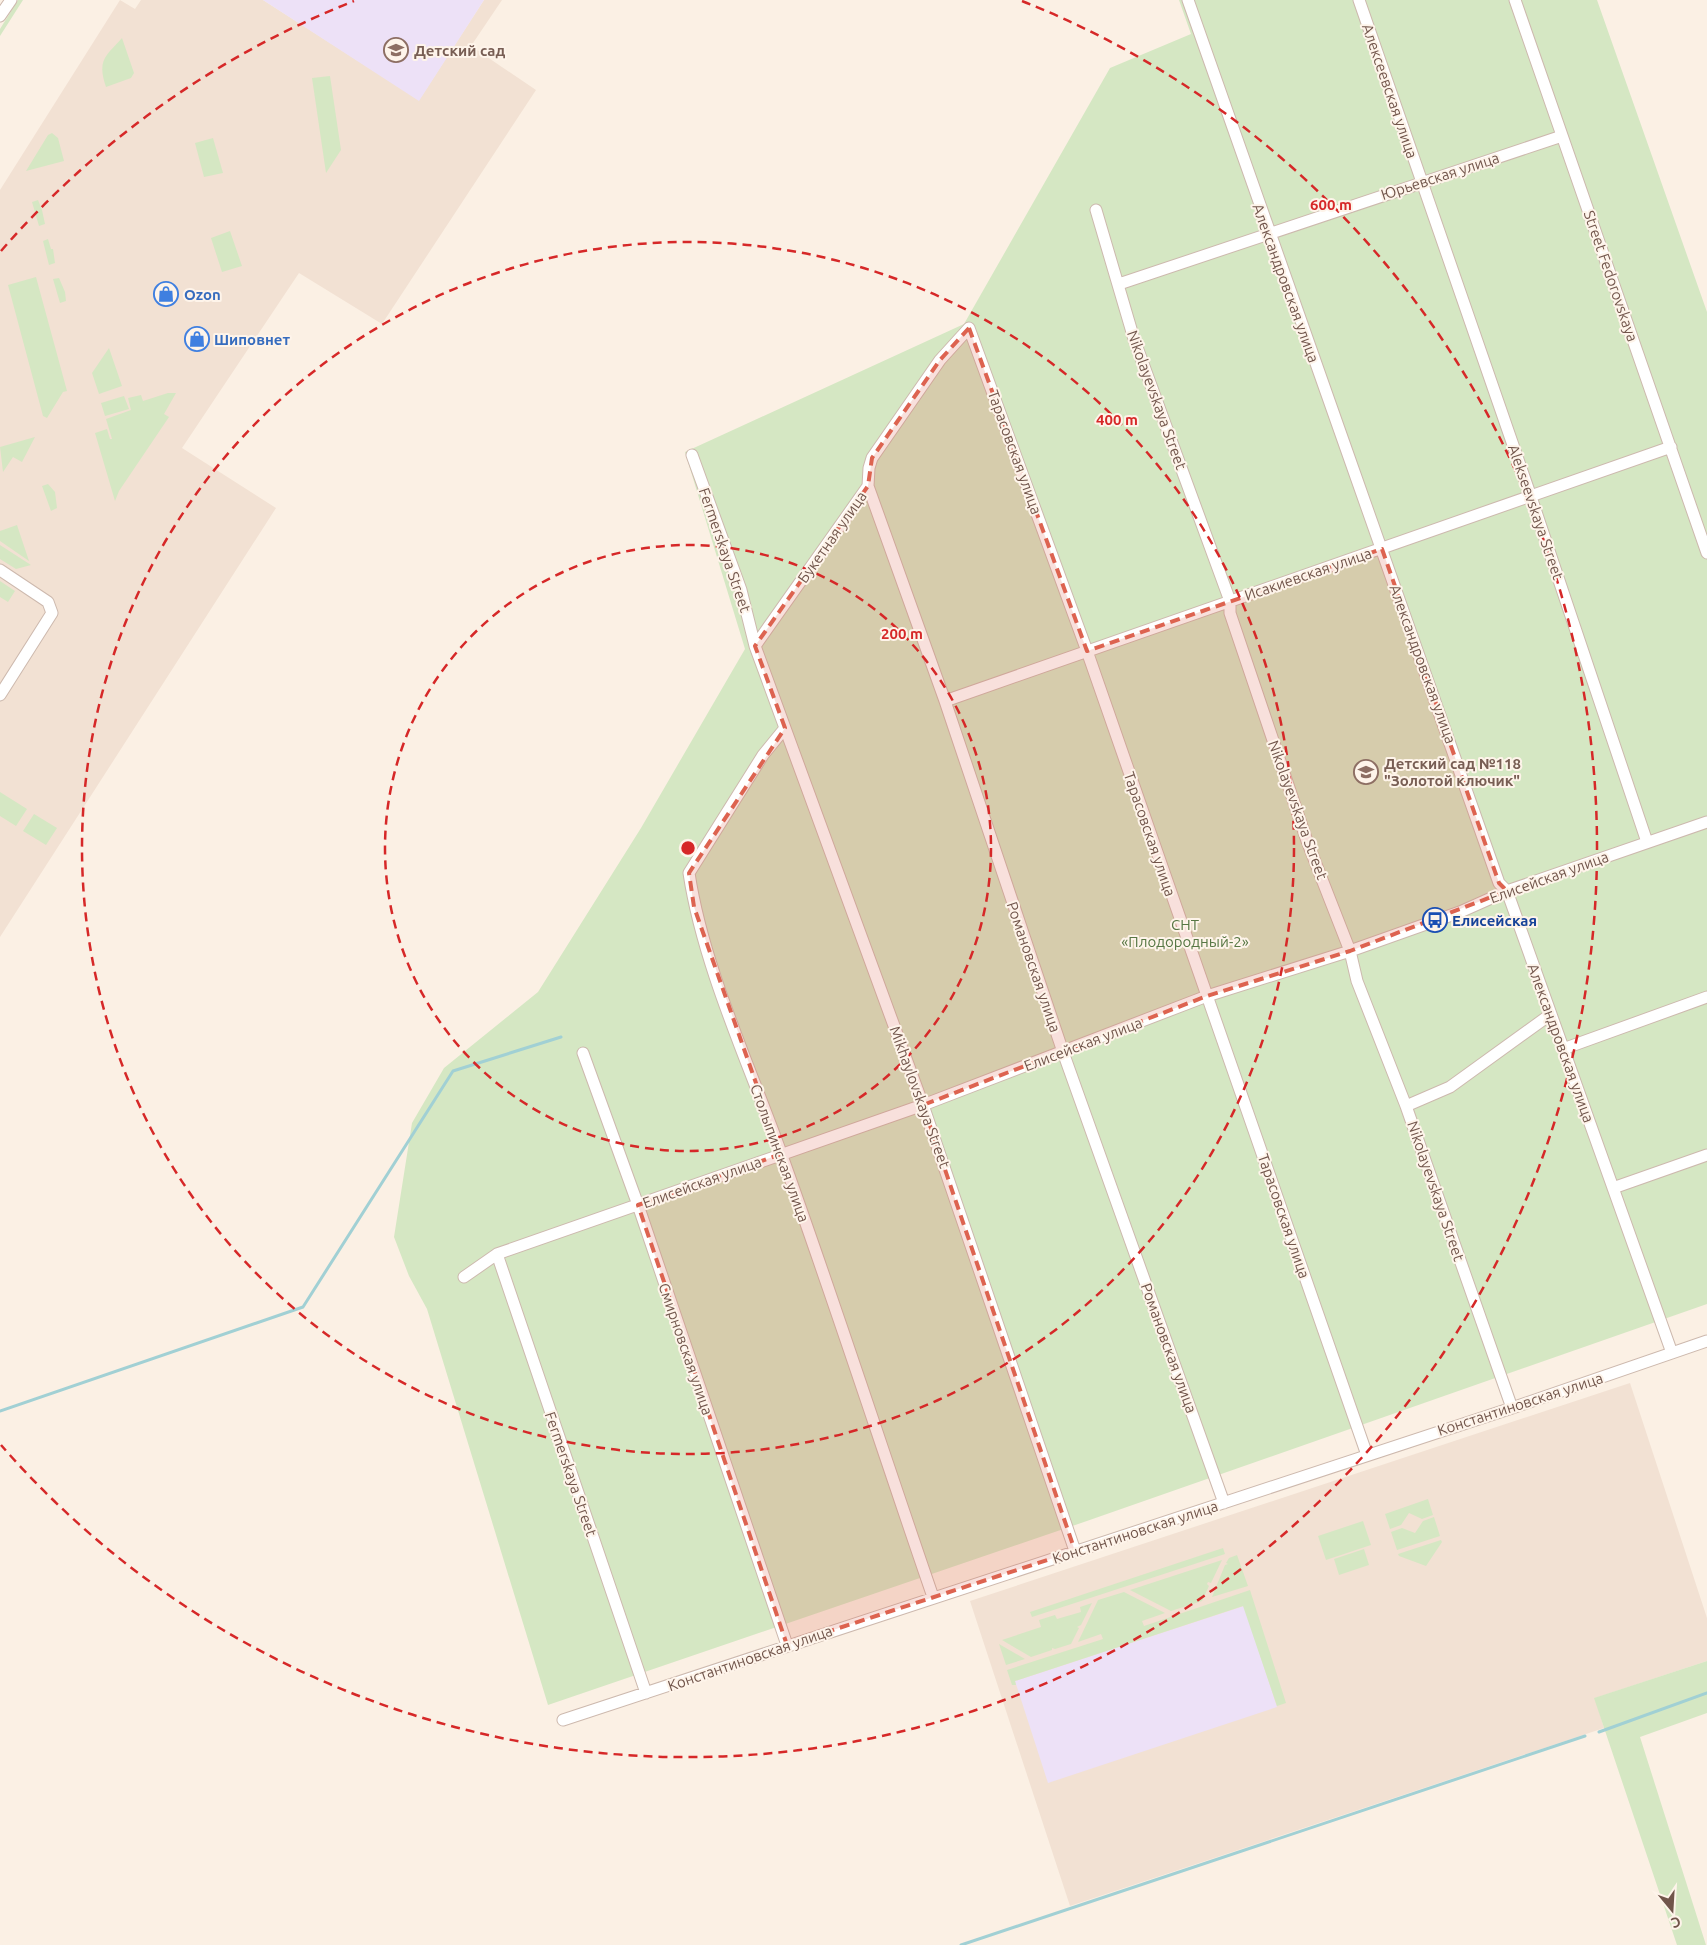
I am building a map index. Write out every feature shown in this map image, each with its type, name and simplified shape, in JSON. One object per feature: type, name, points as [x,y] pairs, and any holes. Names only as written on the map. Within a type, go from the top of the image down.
[{"type":"street","points":[[0,16],[11,0]]},
{"type":"street","name":"Александровская улица","points":[[1188,0],[1268,234],[1382,549],[1499,883],[1507,890],[1672,1353]]},
{"type":"street","name":"Алексеевская улица","points":[[1359,0],[1422,182]]},
{"type":"street","name":"Street Fedorovskaya","points":[[1515,0],[1707,553]]},
{"type":"street","name":"Юрьевская улица","points":[[1119,284],[1562,136]]},
{"type":"street","name":"Alekseevskaya Street","points":[[1422,182],[1647,842]]},
{"type":"street","name":"Nikolayevskaya Street","points":[[1096,210],[1134,339],[1230,601],[1230,613],[1307,841],[1350,951],[1357,981],[1406,1106],[1512,1408]]},
{"type":"street","name":"Букетная улица","points":[[755,646],[868,486],[869,468],[872,458],[940,360],[969,328]]},
{"type":"street","name":"Тарасовская улица","points":[[969,328],[1087,651],[1367,1455]]},
{"type":"street","name":"Исакиевская улица","points":[[945,701],[1671,448]]},
{"type":"street","name":"Fermerskaya Street","points":[[692,455],[741,590],[755,646]]},
{"type":"street","name":"Романовская улица","points":[[868,486],[945,701],[1063,1052],[1224,1503]]},
{"type":"street","points":[[0,570],[48,602],[52,612],[0,695]]},
{"type":"street","name":"Mikhaylovskaya Street","points":[[755,646],[923,1104],[1075,1551]]},
{"type":"street","name":"Столыпинская улица","points":[[785,728],[763,755],[689,873],[694,907],[727,1008],[781,1154],[933,1597]]},
{"type":"street","name":"Елисейская улица","points":[[464,1277],[497,1254],[923,1104],[1208,996],[1350,951],[1460,912],[1507,890],[1707,822]]},
{"type":"street","points":[[1563,1049],[1707,997]]},
{"type":"street","points":[[1406,1106],[1450,1087],[1551,1014]]},
{"type":"street","name":"Смирновская улица","points":[[583,1053],[638,1205],[787,1645]]},
{"type":"street","points":[[1613,1188],[1707,1155]]},
{"type":"street","name":"Fermerskaya Street","points":[[497,1254],[646,1693]]},
{"type":"street","name":"Константиновская улица","points":[[563,1720],[1512,1408],[1707,1341]]},
{"type":"highlighted area","points":[[969,328],[1087,651],[1382,549],[1499,883],[1507,891],[1350,951],[1207,996],[923,1105],[1075,1551],[787,1645],[638,1205],[781,1154],[694,907],[689,873],[785,728],[755,646],[868,486],[872,458],[940,360]]},
{"type":"shaded area","points":[[120,0],[135,9],[141,0],[263,0],[419,100],[484,0],[502,0],[471,46],[536,90],[382,324],[299,273],[182,448],[276,508],[0,937],[0,190]]},
{"type":"shaded area","name":"Детский сад","points":[[263,0],[484,0],[419,101]]},
{"type":"shaded area","points":[[1630,1383],[1707,1618],[1707,1661],[1595,1698],[1604,1728],[1070,1906],[970,1601]]},
{"type":"shaded area","points":[[1244,1606],[1277,1707],[1048,1783],[1015,1681]]},
{"type":"green space","points":[[18,0],[23,0],[0,36],[0,29]]},
{"type":"green space","name":"СНТ «Плодородный-2»","points":[[1179,0],[1597,0],[1707,312],[1707,1304],[1084,1522],[548,1705],[427,1309],[409,1276],[394,1237],[412,1123],[444,1068],[538,992],[641,828],[745,649],[685,452],[964,324],[1110,68],[1191,34]]},
{"type":"green space","points":[[122,38],[134,73],[131,78],[106,87],[102,71],[104,59]]},
{"type":"green space","points":[[330,76],[341,150],[326,173],[312,78]]},
{"type":"green space","points":[[52,133],[58,138],[64,161],[26,171],[48,135]]},
{"type":"green space","points":[[213,138],[223,173],[204,177],[195,143]]},
{"type":"green space","points":[[38,200],[45,224],[39,226],[32,202]]},
{"type":"green space","points":[[230,231],[242,266],[222,272],[211,238]]},
{"type":"green space","points":[[48,239],[51,249],[53,249],[55,263],[49,265],[43,241]]},
{"type":"green space","points":[[36,277],[67,391],[63,392],[47,418],[43,416],[8,285]]},
{"type":"green space","points":[[59,278],[65,292],[66,301],[60,303],[53,279]]},
{"type":"green space","points":[[109,348],[122,386],[99,394],[92,373]]},
{"type":"green space","points":[[168,393],[176,393],[164,414],[169,417],[119,491],[115,501],[95,433],[107,429],[110,439],[112,439],[106,419],[131,410],[128,398],[141,395],[143,401]]},
{"type":"green space","points":[[124,396],[129,409],[105,416],[101,403]]},
{"type":"green space","points":[[35,437],[22,462],[13,457],[3,472],[0,447]]},
{"type":"green space","points":[[48,484],[55,492],[57,508],[51,511],[42,486]]},
{"type":"green space","points":[[17,525],[29,561],[0,541],[0,531]]},
{"type":"green space","points":[[0,545],[31,565],[16,569],[0,559]]},
{"type":"green space","points":[[0,581],[15,591],[8,602],[0,597]]},
{"type":"green space","points":[[0,792],[27,809],[16,826],[0,816]]},
{"type":"green space","points":[[34,814],[57,828],[46,845],[23,831]]},
{"type":"green space","points":[[1428,1499],[1433,1515],[1422,1519],[1409,1513],[1401,1525],[1390,1529],[1385,1514]]},
{"type":"green space","points":[[1434,1517],[1440,1536],[1397,1550],[1391,1532],[1402,1528],[1415,1533],[1423,1521]]},
{"type":"green space","points":[[1363,1521],[1371,1545],[1326,1560],[1318,1536]]},
{"type":"green space","points":[[1441,1540],[1442,1542],[1426,1566],[1398,1554]]},
{"type":"green space","points":[[1223,1548],[1225,1554],[1032,1617],[1030,1612]]},
{"type":"green space","points":[[1364,1549],[1369,1565],[1339,1575],[1334,1559]]},
{"type":"green space","points":[[1237,1555],[1248,1586],[1212,1597],[1225,1565],[1228,1564],[1226,1563],[1229,1558]]},
{"type":"green space","points":[[1222,1560],[1211,1583],[1208,1582],[1207,1584],[1209,1586],[1202,1601],[1171,1611],[1130,1590]]},
{"type":"green space","points":[[1250,1590],[1286,1703],[1277,1706],[1243,1606],[1015,1681],[1016,1685],[1012,1685],[1007,1670],[1103,1639],[1101,1634],[1078,1642],[1098,1600],[1124,1592],[1165,1613],[1142,1621],[1144,1626]]},
{"type":"green space","points":[[1092,1603],[1081,1625],[1077,1627],[1079,1628],[1071,1644],[1055,1649],[1052,1648],[1052,1650],[1031,1657],[1002,1640],[1041,1627],[1039,1620],[1055,1615],[1057,1619],[1081,1612],[1080,1607]]},
{"type":"green space","points":[[999,1644],[1025,1659],[1006,1665]]},
{"type":"green space","points":[[1707,1661],[1707,1713],[1640,1737],[1706,1945],[1677,1945],[1594,1698]]},
{"type":"waterway","points":[[0,1411],[303,1307],[453,1071],[561,1037]]},
{"type":"waterway","points":[[1599,1732],[1707,1693]]},
{"type":"waterway","points":[[961,1945],[1585,1736]]},
{"type":"place","name":"Детский сад","points":[[396,50]]},
{"type":"place","name":"Ozon","points":[[166,294]]},
{"type":"place","name":"Шиповнет","points":[[197,339]]},
{"type":"place","name":"Детский сад №118 \"Золотой ключик\"","points":[[1366,772]]},
{"type":"place","name":"Елисейская","points":[[1435,920]]}]
